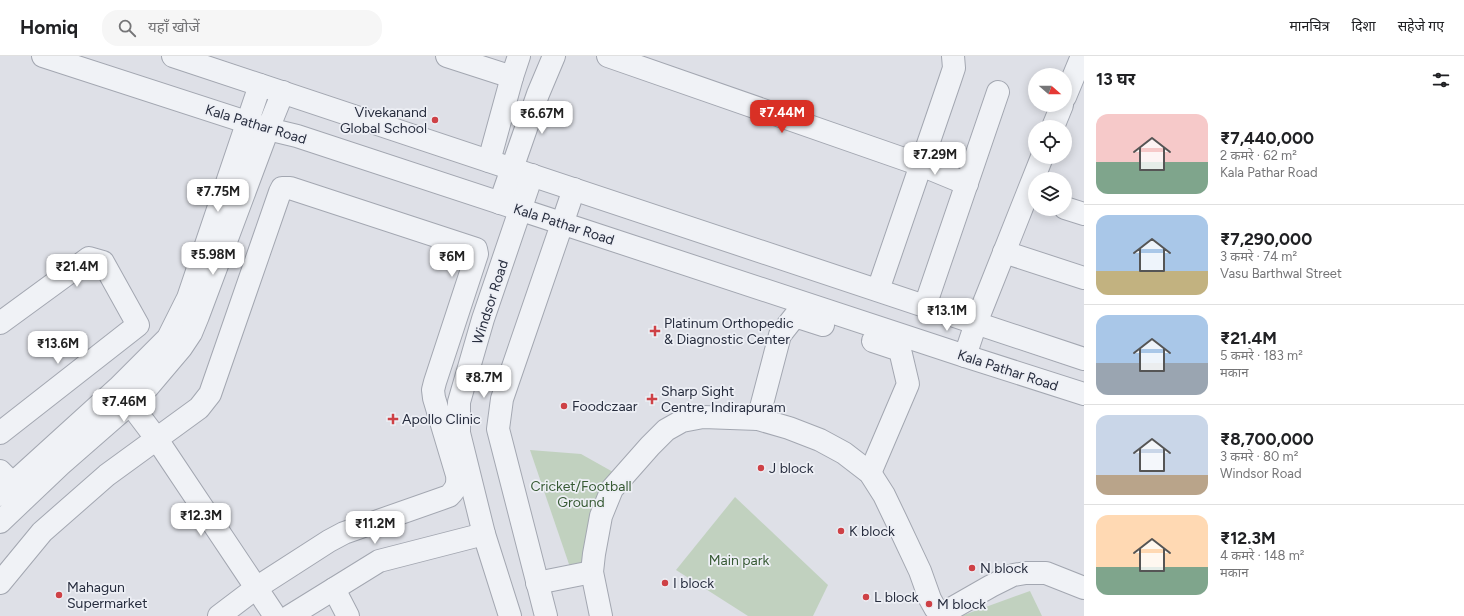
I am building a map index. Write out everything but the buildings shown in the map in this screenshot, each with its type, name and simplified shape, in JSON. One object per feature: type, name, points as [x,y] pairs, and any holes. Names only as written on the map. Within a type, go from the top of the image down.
[{"type":"street","name":"Kala Pathar Road","points":[[43,56],[246,123],[304,139],[500,203],[797,309],[965,356],[1084,394]]},
{"type":"street","points":[[173,56],[1084,359]]},
{"type":"street","points":[[447,56],[512,77]]},
{"type":"street","points":[[489,161],[519,56]]},
{"type":"street","points":[[500,203],[522,172],[538,94],[554,56]]},
{"type":"street","points":[[608,56],[921,165],[967,184]]},
{"type":"street","points":[[878,290],[954,68],[953,56]]},
{"type":"street","points":[[1072,80],[1082,56]]},
{"type":"street","points":[[124,396],[168,338],[188,298],[260,85]]},
{"type":"street","points":[[7,497],[124,396],[163,369],[181,348],[191,333],[283,92]]},
{"type":"street","points":[[925,306],[998,92]]},
{"type":"street","name":"Windsor Road","points":[[510,616],[484,534],[459,433],[459,402],[483,319],[520,210],[522,172]]},
{"type":"street","points":[[0,583],[42,532],[107,475],[199,408],[210,394],[282,188],[290,188],[476,249],[477,254],[434,382],[433,390],[434,398],[458,475],[458,483],[455,490],[449,496],[344,533],[328,541],[256,588],[219,616]]},
{"type":"street","points":[[546,616],[498,429],[502,400],[574,189]]},
{"type":"street","points":[[965,356],[976,323],[1004,252],[1028,203]]},
{"type":"street","points":[[1072,210],[1084,214]]},
{"type":"street","points":[[1004,252],[1084,278]]},
{"type":"street","points":[[0,323],[89,258],[104,262],[138,324],[0,433]]},
{"type":"street","points":[[758,419],[780,335],[797,309],[900,350],[908,384],[870,474]]},
{"type":"street","points":[[124,396],[156,438],[275,616]]},
{"type":"street","points":[[601,616],[592,572],[601,516],[612,489],[666,430],[682,421],[703,417],[758,419],[789,428],[820,440],[844,453],[870,474],[884,495],[896,520],[920,571],[930,599],[935,608],[942,612],[949,610],[1013,575],[1026,573],[1046,573],[1084,588]]},
{"type":"street","points":[[290,616],[379,561],[484,534]]},
{"type":"street","points":[[537,583],[592,572]]},
{"type":"street","points":[[334,589],[348,616]]},
{"type":"green space","name":"Cricket/Football Ground","points":[[530,450],[581,454],[622,477],[592,572],[573,576]]},
{"type":"green space","name":"Main park","points":[[735,497],[828,585],[813,616],[748,616],[676,570]]},
{"type":"green space","points":[[1030,591],[1042,616],[961,616]]},
{"type":"place","name":"Vivekanand Global School","points":[[435,120]]},
{"type":"place","name":"Platinum Orthopedic & Diagnostic Center","points":[[655,331]]},
{"type":"place","name":"Sharp Sight Centre, Indirapuram","points":[[652,399]]},
{"type":"place","name":"Foodczaar","points":[[564,406]]},
{"type":"place","name":"Apollo Clinic","points":[[393,419]]},
{"type":"place","name":"J block","points":[[761,468]]},
{"type":"place","name":"K block","points":[[841,531]]},
{"type":"place","name":"N block","points":[[972,568]]},
{"type":"place","name":"I block","points":[[665,583]]},
{"type":"place","name":"Mahagun Supermarket","points":[[59,595]]},
{"type":"place","name":"L block","points":[[866,597]]},
{"type":"place","name":"M block","points":[[929,604]]}]
